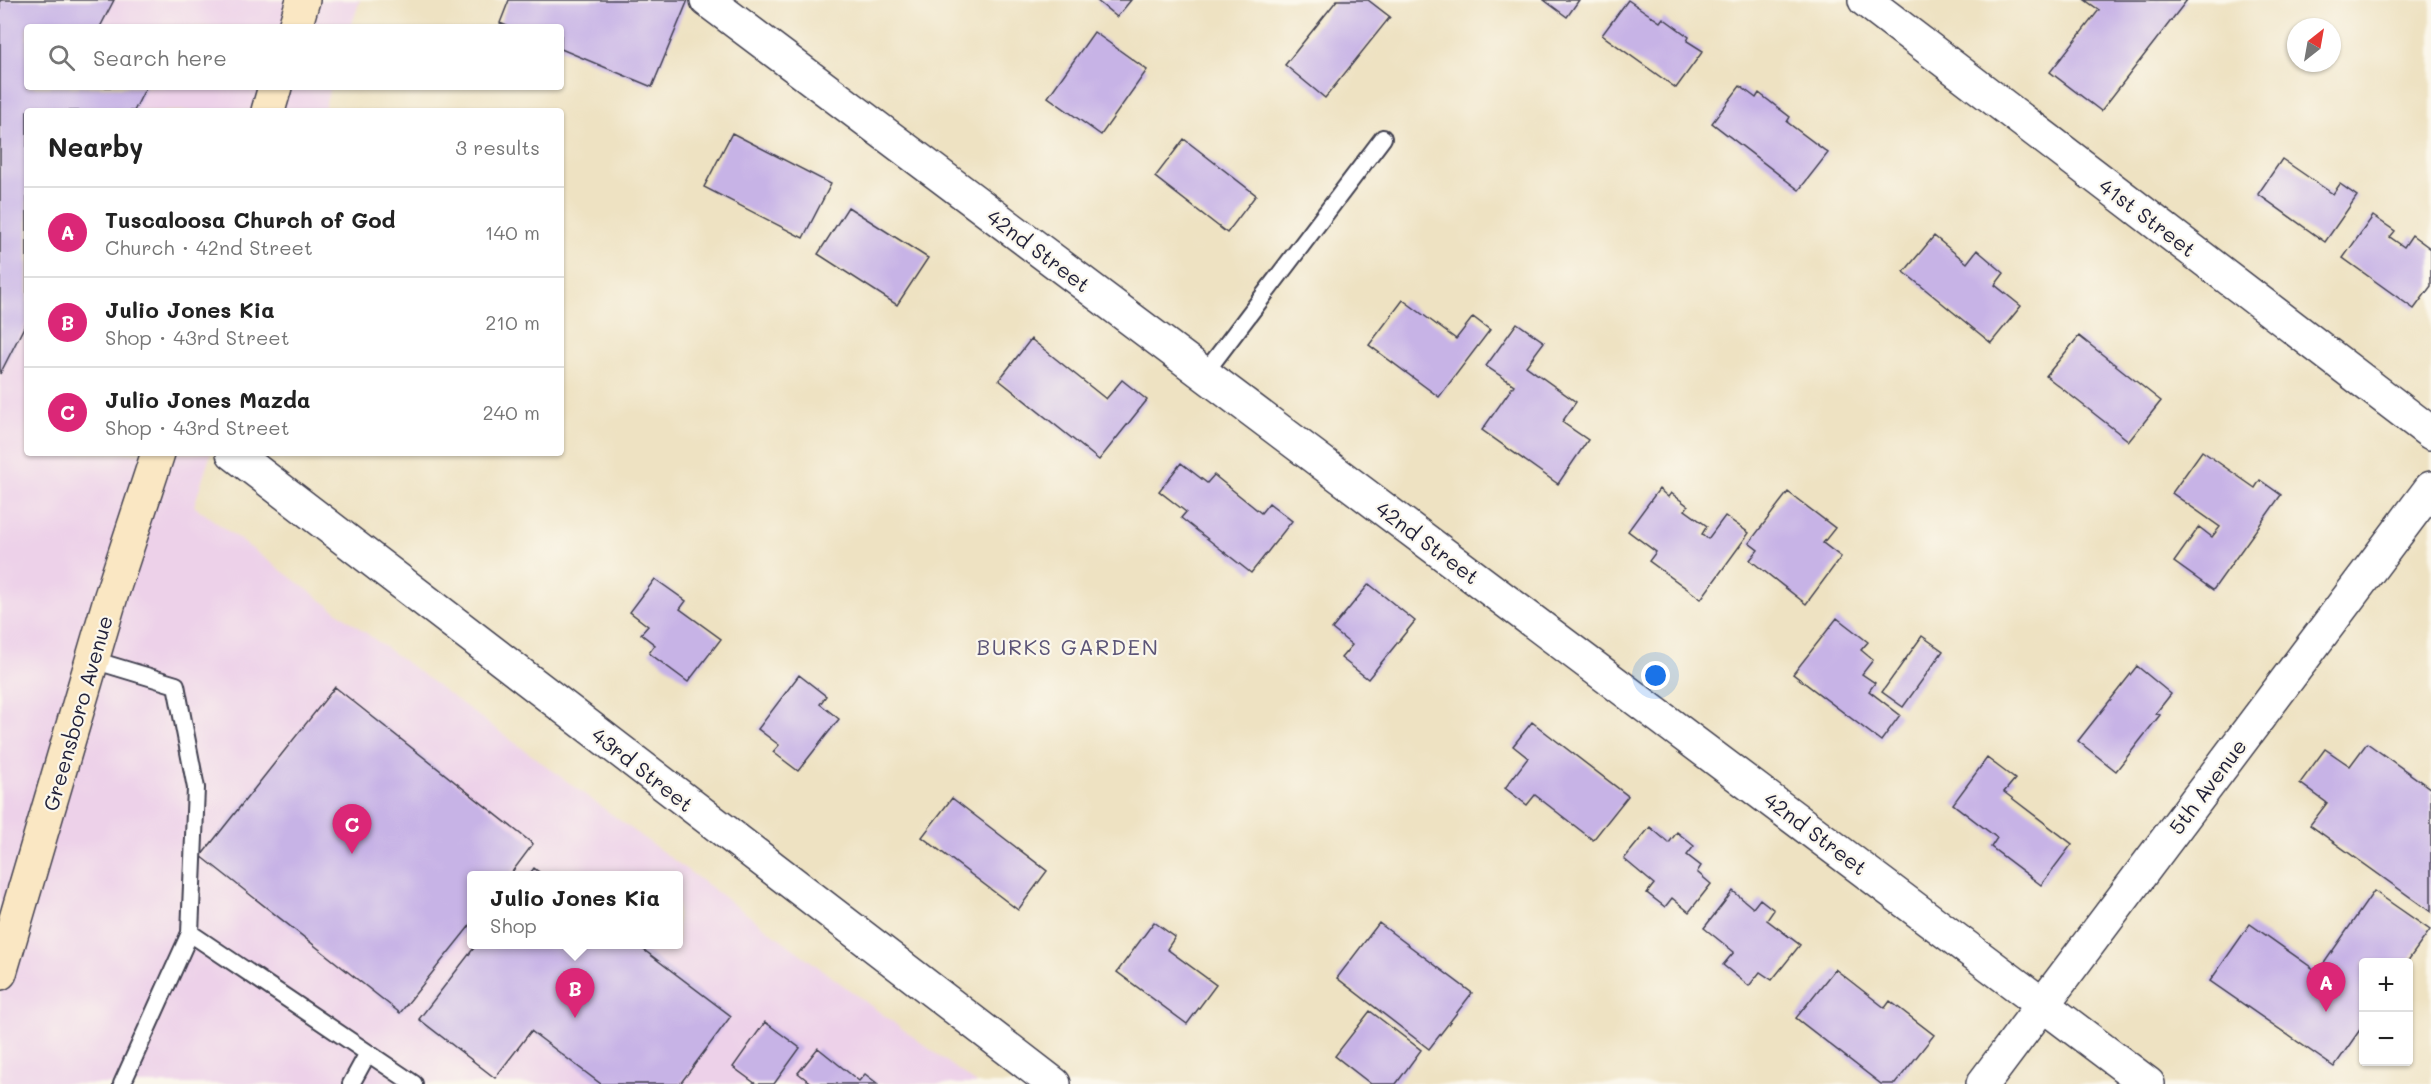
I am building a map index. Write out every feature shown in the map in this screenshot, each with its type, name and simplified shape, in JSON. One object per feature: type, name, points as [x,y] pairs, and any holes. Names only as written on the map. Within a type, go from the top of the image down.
[{"type":"main road","points":[[296,24],[303,0]]},
{"type":"main road","points":[[269,108],[274,90]]},
{"type":"main road","name":"Greensboro Avenue","points":[[0,973],[93,660],[157,456]]},
{"type":"street","name":"42nd Street","points":[[707,0],[2148,1084]]},
{"type":"street","name":"41st Street","points":[[1864,0],[2431,433]]},
{"type":"street","name":"43rd Street","points":[[236,456],[1054,1084]]},
{"type":"street","name":"5th Avenue","points":[[1983,1084],[2431,488]]},
{"type":"lane","points":[[1204,374],[1383,138]]},
{"type":"lane","points":[[93,660],[176,685],[196,788],[190,933],[123,1084]]},
{"type":"lane","points":[[190,933],[414,1084]]},
{"type":"lane","points":[[351,1084],[368,1053]]},
{"type":"shaded area","points":[[0,0],[360,0],[352,24],[24,24],[24,90],[330,90],[324,108],[24,108],[24,456],[210,456],[194,506],[977,1084],[0,1084]]},
{"type":"building","points":[[0,0],[114,0],[102,24],[24,24],[24,90],[144,90],[136,108],[24,108],[24,327],[0,374]]},
{"type":"building","points":[[509,0],[688,0],[652,87],[564,50],[564,24],[500,23]]},
{"type":"building","points":[[1096,0],[1131,0],[1117,17]]},
{"type":"building","points":[[1337,0],[1368,0],[1390,17],[1325,98],[1285,65]]},
{"type":"building","points":[[1544,0],[1579,0],[1567,17]]},
{"type":"building","points":[[1628,0],[1660,22],[1663,18],[1689,37],[1687,41],[1703,51],[1676,88],[1602,35]]},
{"type":"building","points":[[2085,0],[2187,0],[2101,111],[2050,72],[2099,10]]},
{"type":"building","points":[[1094,32],[1147,70],[1101,135],[1048,97]]},
{"type":"building","points":[[1740,86],[1756,98],[1759,93],[1790,117],[1787,122],[1828,153],[1799,190],[1712,123]]},
{"type":"building","points":[[732,133],[831,184],[803,238],[704,187]]},
{"type":"building","points":[[1184,139],[1256,195],[1227,233],[1155,177]]},
{"type":"building","points":[[2282,159],[2333,194],[2340,184],[2357,196],[2325,242],[2258,194]]},
{"type":"building","points":[[848,207],[928,258],[897,305],[818,254]]},
{"type":"building","points":[[2373,216],[2395,231],[2390,237],[2404,247],[2412,235],[2431,249],[2431,286],[2414,309],[2343,258]]},
{"type":"building","points":[[1934,236],[1967,263],[1977,250],[2004,273],[1995,285],[2021,306],[1991,343],[1904,272]]},
{"type":"building","points":[[1403,300],[1456,339],[1473,317],[1490,330],[1439,397],[1369,345]]},
{"type":"building","points":[[1517,323],[1544,342],[1526,366],[1576,402],[1562,422],[1588,440],[1558,484],[1482,430],[1514,385],[1486,366]]},
{"type":"building","points":[[2079,336],[2161,401],[2129,441],[2046,376]]},
{"type":"building","points":[[1031,339],[1106,399],[1122,380],[1147,400],[1099,460],[999,380]]},
{"type":"building","points":[[2202,451],[2255,488],[2260,480],[2281,495],[2213,590],[2174,562],[2199,527],[2212,537],[2220,527],[2172,493]]},
{"type":"building","points":[[1181,463],[1207,483],[1214,475],[1261,513],[1269,503],[1292,521],[1251,573],[1181,518],[1186,512],[1159,491]]},
{"type":"building","points":[[1659,489],[1668,497],[1671,493],[1688,506],[1685,510],[1707,526],[1702,534],[1708,539],[1725,516],[1749,533],[1701,599],[1649,561],[1656,552],[1628,531]]},
{"type":"building","points":[[1788,492],[1835,528],[1823,543],[1841,557],[1806,604],[1750,560],[1758,550],[1749,543]]},
{"type":"building","points":[[655,579],[686,601],[680,609],[721,639],[688,682],[649,653],[655,645],[641,634],[648,626],[630,612]]},
{"type":"building","points":[[1369,584],[1415,621],[1368,679],[1341,658],[1352,645],[1332,629]]},
{"type":"building","points":[[1837,618],[1868,642],[1861,650],[1873,660],[1862,674],[1875,683],[1869,691],[1900,715],[1881,741],[1793,674]]},
{"type":"building","points":[[1922,636],[1943,651],[1903,707],[1882,692]]},
{"type":"building","points":[[2137,666],[2171,694],[2156,713],[2160,715],[2116,771],[2078,741]]},
{"type":"building","points":[[799,675],[826,696],[820,704],[839,719],[798,771],[773,752],[779,745],[758,729]]},
{"type":"building","points":[[335,687],[533,844],[513,871],[467,871],[467,929],[400,1013],[201,856]]},
{"type":"building","points":[[1532,722],[1628,796],[1593,840],[1535,795],[1527,805],[1505,788],[1528,758],[1513,746]]},
{"type":"building","points":[[2367,743],[2431,789],[2431,912],[2310,825],[2327,803],[2300,783],[2325,749],[2350,766]]},
{"type":"building","points":[[1987,758],[2015,779],[2004,792],[2072,844],[2041,885],[1991,847],[1997,838],[1953,804]]},
{"type":"building","points":[[952,798],[1047,871],[1018,910],[922,837]]},
{"type":"building","points":[[1650,827],[1669,843],[1677,832],[1694,846],[1687,855],[1701,866],[1697,872],[1711,884],[1689,912],[1672,898],[1665,907],[1647,893],[1654,884],[1624,859]]},
{"type":"building","points":[[1733,891],[1753,908],[1760,899],[1774,910],[1767,920],[1800,945],[1772,980],[1760,972],[1749,986],[1723,965],[1734,952],[1704,928]]},
{"type":"building","points":[[2374,891],[2430,930],[2410,958],[2359,958],[2359,1031],[2334,1067],[2210,981],[2250,924],[2318,972]]},
{"type":"building","points":[[1154,922],[1175,937],[1167,949],[1216,985],[1187,1024],[1117,972]]},
{"type":"building","points":[[1379,923],[1472,993],[1429,1049],[1337,978]]},
{"type":"building","points":[[473,949],[643,949],[731,1016],[680,1084],[601,1084],[531,1031],[495,1078],[419,1019]]},
{"type":"building","points":[[1835,969],[1885,1008],[1890,1001],[1934,1035],[1895,1084],[1881,1084],[1796,1018]]},
{"type":"building","points":[[1370,1011],[1421,1050],[1396,1084],[1371,1084],[1335,1056]]},
{"type":"building","points":[[765,1022],[800,1048],[774,1084],[756,1084],[733,1067]]},
{"type":"building","points":[[818,1048],[859,1081],[865,1074],[878,1084],[812,1084],[798,1073]]},
{"type":"place","name":"Julio Jones Mazda","points":[[352,854]]},
{"type":"place","name":"Tuscaloosa Church of God","points":[[2326,1012]]},
{"type":"place","name":"Julio Jones Kia","points":[[575,1018]]},
{"type":"district","name":"BURKS GARDEN","points":[[1068,646]]}]
